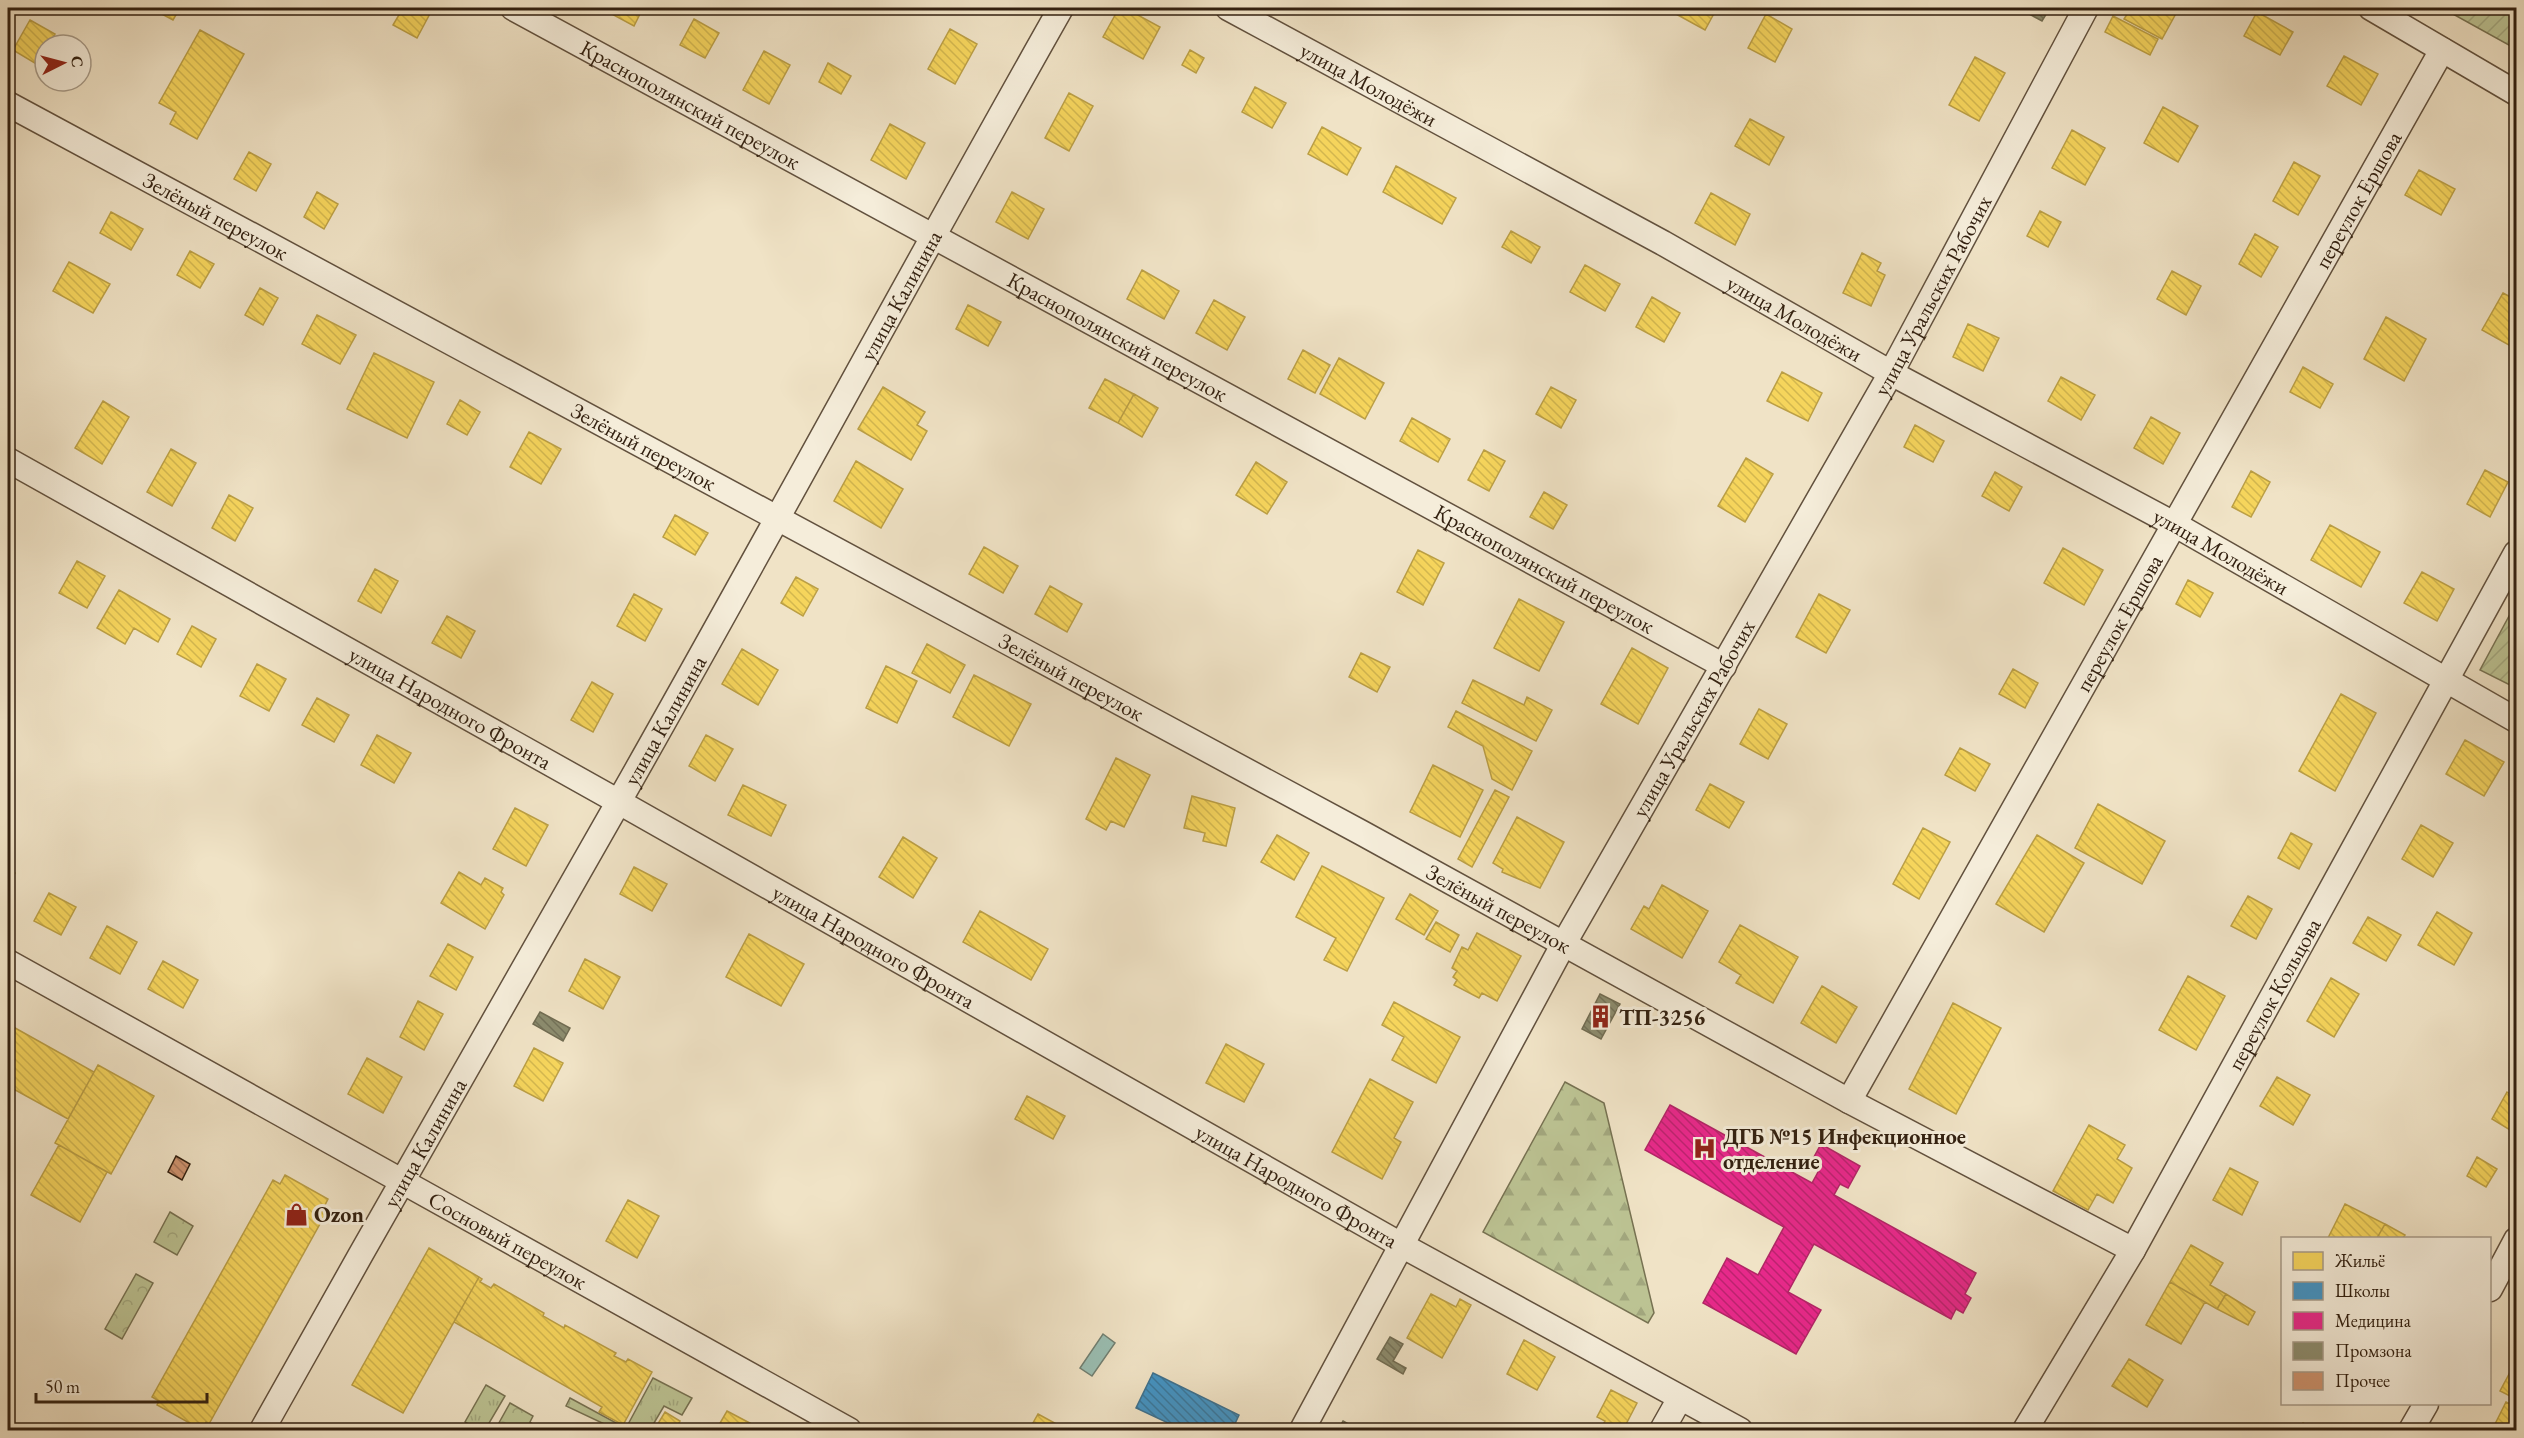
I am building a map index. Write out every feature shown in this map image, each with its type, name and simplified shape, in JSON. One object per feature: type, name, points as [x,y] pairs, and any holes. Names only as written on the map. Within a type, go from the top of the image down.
[{"type":"street","name":"Краснополянский переулок","points":[[513,8],[1724,666]]},
{"type":"street","name":"улица Калинина","points":[[262,1431],[401,1181],[619,802],[931,237],[1061,8]]},
{"type":"street","name":"улица Молодёжи","points":[[1228,8],[1663,243],[1891,373],[2174,524],[2517,720]]},
{"type":"street","name":"улица Уральских Рабочих","points":[[1302,1431],[1563,945],[1891,373],[2086,8]]},
{"type":"street","points":[[2371,8],[2517,93]]},
{"type":"street","name":"переулок Ершова","points":[[1849,1101],[2442,50]]},
{"type":"street","name":"Зелёный переулок","points":[[8,104],[776,520],[1352,828],[1849,1101],[2133,1250]]},
{"type":"street","name":"улица Народного Фронта","points":[[8,460],[619,802],[1403,1246],[1740,1431]]},
{"type":"street","name":"переулок Кольцова","points":[[2025,1431],[2133,1250],[2448,682],[2517,553]]},
{"type":"street","name":"Сосновый переулок","points":[[8,962],[849,1431]]},
{"type":"street","points":[[2491,1287],[2517,1240]]},
{"type":"street","points":[[1662,1431],[1680,1398]]},
{"type":"street","points":[[2411,1431],[2425,1405]]},
{"type":"green space","points":[[2442,8],[2516,8],[2516,49]]},
{"type":"green space","points":[[2516,603],[2516,688],[2480,670]]},
{"type":"green space","points":[[1565,1082],[1604,1103],[1654,1313],[1648,1323],[1483,1232]]},
{"type":"green space","points":[[170,1212],[193,1226],[177,1255],[154,1242]]},
{"type":"green space","points":[[136,1274],[153,1283],[122,1339],[105,1329]]},
{"type":"green space","points":[[653,1378],[692,1398],[682,1415],[664,1406],[651,1428],[655,1430],[625,1430]]},
{"type":"green space","points":[[486,1385],[505,1396],[485,1430],[479,1430],[465,1422]]},
{"type":"green space","points":[[570,1398],[620,1425],[617,1430],[566,1406]]},
{"type":"green space","points":[[510,1403],[533,1416],[530,1422],[541,1430],[495,1430]]},
{"type":"water","points":[[1103,1334],[1115,1343],[1092,1376],[1080,1368]]},
{"type":"building: Жильё","points":[[155,8],[180,8],[173,20],[154,10]]},
{"type":"building: Жильё","points":[[403,8],[433,8],[417,38],[393,25]]},
{"type":"building: Жильё","points":[[607,8],[643,8],[634,26],[606,11]]},
{"type":"building: Жильё","points":[[1119,8],[1125,8],[1160,27],[1143,59],[1103,37]]},
{"type":"building: Жильё","points":[[1665,8],[1717,8],[1705,30]]},
{"type":"building: Жильё","points":[[2131,8],[2179,8],[2162,39],[2124,19]]},
{"type":"building: Жильё","points":[[2257,12],[2293,32],[2280,55],[2244,36]]},
{"type":"building: Жильё","points":[[1766,14],[1792,29],[1775,62],[1748,48]]},
{"type":"building: Жильё","points":[[2113,16],[2158,39],[2150,55],[2105,32]]},
{"type":"building: Жильё","points":[[694,19],[719,33],[705,58],[680,45]]},
{"type":"building: Жильё","points":[[30,20],[53,33],[33,33],[33,62],[13,50]]},
{"type":"building: Жильё","points":[[950,29],[977,44],[955,84],[928,69]]},
{"type":"building: Жильё","points":[[200,30],[244,54],[197,139],[170,124],[176,112],[159,103]]},
{"type":"building: Жильё","points":[[1190,50],[1204,58],[1196,73],[1182,65]]},
{"type":"building: Жильё","points":[[764,51],[790,65],[769,104],[743,90]]},
{"type":"building: Жильё","points":[[2344,56],[2378,74],[2361,105],[2327,86]]},
{"type":"building: Жильё","points":[[1975,57],[2005,73],[1979,121],[1949,105]]},
{"type":"building: Жильё","points":[[828,63],[851,76],[841,94],[819,82]]},
{"type":"building: Жильё","points":[[1255,87],[1286,103],[1272,128],[1242,112]]},
{"type":"building: Жильё","points":[[1069,93],[1093,106],[1069,151],[1045,138]]},
{"type":"building: Жильё","points":[[2163,107],[2198,126],[2178,162],[2144,143]]},
{"type":"building: Жильё","points":[[1750,119],[1784,137],[1769,165],[1735,146]]},
{"type":"building: Жильё","points":[[890,124],[925,143],[906,179],[871,160]]},
{"type":"building: Жильё","points":[[1322,127],[1361,148],[1347,175],[1308,154]]},
{"type":"building: Жильё","points":[[2072,130],[2105,148],[2085,185],[2052,168]]},
{"type":"building: Жильё","points":[[249,152],[271,164],[256,191],[234,179]]},
{"type":"building: Жильё","points":[[2294,162],[2320,176],[2298,215],[2273,201]]},
{"type":"building: Жильё","points":[[1396,166],[1456,198],[1442,224],[1383,192]]},
{"type":"building: Жильё","points":[[2419,170],[2455,189],[2441,215],[2405,195]]},
{"type":"building: Жильё","points":[[317,192],[338,204],[324,229],[304,217]]},
{"type":"building: Жильё","points":[[1012,192],[1044,209],[1028,239],[996,222]]},
{"type":"building: Жильё","points":[[1711,193],[1750,214],[1735,245],[1695,223]]},
{"type":"building: Жильё","points":[[2040,211],[2061,222],[2048,247],[2027,236]]},
{"type":"building: Жильё","points":[[111,212],[143,229],[131,250],[100,233]]},
{"type":"building: Жильё","points":[[1511,231],[1540,247],[1531,263],[1502,247]]},
{"type":"building: Жильё","points":[[2255,234],[2278,247],[2261,277],[2239,264]]},
{"type":"building: Жильё","points":[[190,251],[214,264],[200,288],[177,275]]},
{"type":"building: Жильё","points":[[1862,253],[1881,263],[1877,271],[1885,275],[1871,306],[1843,293]]},
{"type":"building: Жильё","points":[[69,262],[110,284],[93,313],[53,291]]},
{"type":"building: Жильё","points":[[1585,265],[1620,284],[1605,311],[1570,292]]},
{"type":"building: Жильё","points":[[1142,270],[1179,291],[1164,319],[1127,299]]},
{"type":"building: Жильё","points":[[2172,271],[2201,286],[2186,315],[2157,299]]},
{"type":"building: Жильё","points":[[260,288],[278,298],[263,325],[245,315]]},
{"type":"building: Жильё","points":[[2503,293],[2516,300],[2516,349],[2482,330]]},
{"type":"building: Жильё","points":[[1652,297],[1680,313],[1664,342],[1636,327]]},
{"type":"building: Жильё","points":[[1214,300],[1245,317],[1227,350],[1196,333]]},
{"type":"building: Жильё","points":[[968,305],[1001,322],[988,346],[956,329]]},
{"type":"building: Жильё","points":[[317,315],[356,335],[340,364],[302,344]]},
{"type":"building: Жильё","points":[[2386,317],[2426,339],[2404,381],[2364,359]]},
{"type":"building: Жильё","points":[[1968,324],[1999,338],[1983,371],[1953,357]]},
{"type":"building: Жильё","points":[[1303,350],[1330,365],[1315,393],[1288,379]]},
{"type":"building: Жильё","points":[[374,353],[434,382],[407,438],[347,409]]},
{"type":"building: Жильё","points":[[1339,358],[1384,383],[1365,419],[1320,394]]},
{"type":"building: Жильё","points":[[2303,367],[2333,384],[2320,408],[2290,392]]},
{"type":"building: Жильё","points":[[1782,372],[1822,393],[1808,421],[1767,401]]},
{"type":"building: Жильё","points":[[2061,377],[2095,395],[2081,420],[2048,401]]},
{"type":"building: Жильё","points":[[1105,379],[1134,394],[1118,423],[1089,408]]},
{"type":"building: Жильё","points":[[883,387],[925,412],[917,425],[927,431],[911,460],[858,429]]},
{"type":"building: Жильё","points":[[1551,387],[1576,400],[1561,428],[1536,414]]},
{"type":"building: Жильё","points":[[1134,394],[1158,408],[1142,437],[1118,423]]},
{"type":"building: Жильё","points":[[460,400],[480,412],[467,435],[447,424]]},
{"type":"building: Жильё","points":[[103,401],[129,417],[102,464],[75,448]]},
{"type":"building: Жильё","points":[[2151,417],[2180,433],[2163,464],[2134,448]]},
{"type":"building: Жильё","points":[[1412,418],[1450,439],[1438,462],[1400,441]]},
{"type":"building: Жильё","points":[[1915,425],[1944,441],[1933,462],[1904,447]]},
{"type":"building: Жильё","points":[[529,432],[561,449],[541,484],[510,467]]},
{"type":"building: Жильё","points":[[171,449],[196,463],[172,506],[147,492]]},
{"type":"building: Жильё","points":[[1484,450],[1505,461],[1489,491],[1468,480]]},
{"type":"building: Жильё","points":[[1746,458],[1773,474],[1745,522],[1718,506]]},
{"type":"building: Жильё","points":[[856,461],[903,489],[881,528],[834,501]]},
{"type":"building: Жильё","points":[[1256,462],[1287,482],[1267,514],[1236,495]]},
{"type":"building: Жильё","points":[[2485,470],[2508,482],[2490,517],[2467,504]]},
{"type":"building: Жильё","points":[[2251,471],[2270,482],[2251,517],[2232,507]]},
{"type":"building: Жильё","points":[[1995,472],[2022,487],[2009,511],[1982,496]]},
{"type":"building: Жильё","points":[[1544,492],[1567,505],[1553,529],[1530,517]]},
{"type":"building: Жильё","points":[[229,495],[253,508],[235,541],[212,528]]},
{"type":"building: Жильё","points":[[675,515],[708,533],[695,555],[663,537]]},
{"type":"building: Жильё","points":[[2330,525],[2380,552],[2361,587],[2311,560]]},
{"type":"building: Жильё","points":[[984,547],[1018,566],[1003,593],[969,574]]},
{"type":"building: Жильё","points":[[2063,548],[2103,570],[2084,605],[2044,583]]},
{"type":"building: Жильё","points":[[1418,550],[1444,563],[1423,605],[1397,592]]},
{"type":"building: Жильё","points":[[77,561],[105,576],[87,608],[59,593]]},
{"type":"building: Жильё","points":[[375,569],[398,581],[381,613],[358,601]]},
{"type":"building: Жильё","points":[[2422,572],[2454,589],[2437,621],[2404,603]]},
{"type":"building: Жильё","points":[[796,577],[818,589],[803,616],[781,603]]},
{"type":"building: Жильё","points":[[2188,580],[2213,593],[2200,617],[2176,604]]},
{"type":"building: Жильё","points":[[1050,586],[1082,604],[1067,632],[1035,614]]},
{"type":"building: Жильё","points":[[119,590],[170,619],[158,642],[134,628],[125,644],[97,628]]},
{"type":"building: Жильё","points":[[634,594],[662,609],[645,641],[617,626]]},
{"type":"building: Жильё","points":[[1819,594],[1850,610],[1826,653],[1796,637]]},
{"type":"building: Жильё","points":[[1519,599],[1564,622],[1539,671],[1494,648]]},
{"type":"building: Жильё","points":[[447,616],[475,631],[461,658],[432,643]]},
{"type":"building: Жильё","points":[[192,626],[216,639],[201,667],[177,654]]},
{"type":"building: Жильё","points":[[927,644],[965,665],[950,693],[912,673]]},
{"type":"building: Жильё","points":[[1632,648],[1668,668],[1638,724],[1601,704]]},
{"type":"building: Жильё","points":[[742,649],[778,670],[758,705],[722,684]]},
{"type":"building: Жильё","points":[[1361,653],[1390,667],[1377,692],[1349,677]]},
{"type":"building: Жильё","points":[[257,664],[286,679],[269,711],[240,696]]},
{"type":"building: Жильё","points":[[886,666],[917,681],[897,723],[866,708]]},
{"type":"building: Жильё","points":[[2013,669],[2038,683],[2025,708],[1999,694]]},
{"type":"building: Жильё","points":[[974,675],[1031,704],[1009,746],[953,717]]},
{"type":"building: Жильё","points":[[1473,680],[1524,705],[1527,697],[1552,710],[1536,741],[1462,703]]},
{"type":"building: Жильё","points":[[592,682],[613,694],[593,732],[571,720]]},
{"type":"building: Жильё","points":[[2341,694],[2376,713],[2335,791],[2299,771]]},
{"type":"building: Жильё","points":[[317,698],[349,715],[334,742],[302,725]]},
{"type":"building: Жильё","points":[[1759,709],[1787,724],[1768,759],[1740,744]]},
{"type":"building: Жильё","points":[[1456,711],[1532,751],[1512,790],[1492,779],[1483,746],[1448,727]]},
{"type":"building: Жильё","points":[[377,735],[411,753],[394,783],[361,765]]},
{"type":"building: Жильё","points":[[706,735],[733,749],[715,781],[689,766]]},
{"type":"building: Жильё","points":[[2465,740],[2504,762],[2484,796],[2446,774]]},
{"type":"building: Жильё","points":[[1960,748],[1990,764],[1975,791],[1945,775]]},
{"type":"building: Жильё","points":[[1116,758],[1150,775],[1124,827],[1111,821],[1106,830],[1086,819]]},
{"type":"building: Жильё","points":[[1433,765],[1483,790],[1460,837],[1410,812]]},
{"type":"building: Жильё","points":[[1710,784],[1744,802],[1729,828],[1696,810]]},
{"type":"building: Жильё","points":[[743,785],[786,805],[771,836],[728,815]]},
{"type":"building: Жильё","points":[[1495,790],[1509,797],[1472,867],[1458,859]]},
{"type":"building: Жильё","points":[[1192,796],[1235,808],[1226,846],[1203,841],[1205,833],[1184,828]]},
{"type":"building: Жильё","points":[[2098,804],[2165,841],[2142,884],[2075,848]]},
{"type":"building: Жильё","points":[[515,808],[548,825],[526,866],[493,849]]},
{"type":"building: Жильё","points":[[1517,817],[1564,842],[1540,888],[1502,872],[1503,869],[1493,863]]},
{"type":"building: Жильё","points":[[2421,825],[2453,843],[2433,877],[2402,859]]},
{"type":"building: Жильё","points":[[1923,828],[1950,842],[1919,899],[1893,884]]},
{"type":"building: Жильё","points":[[2291,833],[2312,844],[2299,869],[2278,858]]},
{"type":"building: Жильё","points":[[1277,835],[1309,853],[1294,880],[1261,862]]},
{"type":"building: Жильё","points":[[2037,835],[2084,863],[2044,932],[1996,904]]},
{"type":"building: Жильё","points":[[903,837],[937,858],[913,898],[879,877]]},
{"type":"building: Жильё","points":[[1322,866],[1384,898],[1347,971],[1324,960],[1336,938],[1296,917]]},
{"type":"building: Жильё","points":[[634,867],[667,884],[652,911],[620,894]]},
{"type":"building: Жильё","points":[[8,869],[15,873],[8,887]]},
{"type":"building: Жильё","points":[[459,872],[481,885],[485,878],[503,888],[501,892],[504,895],[485,929],[441,903]]},
{"type":"building: Жильё","points":[[1662,885],[1708,911],[1682,958],[1631,929],[1644,906],[1649,909]]},
{"type":"building: Жильё","points":[[49,893],[76,907],[61,935],[34,921]]},
{"type":"building: Жильё","points":[[1410,894],[1438,911],[1424,935],[1396,919]]},
{"type":"building: Жильё","points":[[2248,896],[2272,909],[2256,939],[2231,926]]},
{"type":"building: Жильё","points":[[980,911],[1048,949],[1031,980],[963,942]]},
{"type":"building: Жильё","points":[[2437,912],[2472,933],[2454,965],[2418,945]]},
{"type":"building: Жильё","points":[[2368,917],[2401,935],[2386,961],[2353,943]]},
{"type":"building: Жильё","points":[[1436,922],[1459,935],[1450,952],[1426,939]]},
{"type":"building: Жильё","points":[[1740,925],[1798,957],[1773,1003],[1736,983],[1741,975],[1719,962]]},
{"type":"building: Жильё","points":[[107,926],[137,942],[120,974],[90,958]]},
{"type":"building: Жильё","points":[[1477,933],[1521,956],[1497,1001],[1482,993],[1479,998],[1454,985],[1457,980],[1453,977],[1457,971],[1452,968],[1462,947],[1468,950]]},
{"type":"building: Жильё","points":[[749,934],[804,964],[781,1006],[726,977]]},
{"type":"building: Жильё","points":[[448,944],[473,957],[456,990],[430,976]]},
{"type":"building: Жильё","points":[[585,959],[620,977],[603,1009],[569,991]]},
{"type":"building: Жильё","points":[[163,961],[198,980],[183,1008],[148,989]]},
{"type":"building: Жильё","points":[[2188,976],[2225,996],[2196,1050],[2159,1030]]},
{"type":"building: Жильё","points":[[2331,978],[2359,994],[2334,1037],[2307,1021]]},
{"type":"building: Жильё","points":[[1822,986],[1857,1007],[1836,1043],[1801,1023]]},
{"type":"building: Жильё","points":[[418,1001],[443,1014],[424,1050],[400,1037]]},
{"type":"building: Жильё","points":[[1394,1002],[1460,1037],[1436,1083],[1392,1060],[1404,1037],[1382,1025]]},
{"type":"building: Жильё","points":[[1953,1003],[2001,1028],[1956,1114],[1909,1089]]},
{"type":"building: Жильё","points":[[8,1024],[94,1072],[68,1119],[8,1086]]},
{"type":"building: Жильё","points":[[1226,1044],[1264,1064],[1244,1102],[1206,1083]]},
{"type":"building: Жильё","points":[[534,1048],[563,1063],[543,1101],[514,1086]]},
{"type":"building: Жильё","points":[[367,1058],[402,1077],[383,1113],[348,1094]]},
{"type":"building: Жильё","points":[[98,1065],[154,1096],[111,1174],[55,1143]]},
{"type":"building: Жильё","points":[[2277,1077],[2310,1095],[2293,1125],[2260,1106]]},
{"type":"building: Жильё","points":[[1370,1079],[1413,1102],[1394,1138],[1401,1142],[1382,1179],[1332,1152]]},
{"type":"building: Жильё","points":[[2507,1092],[2516,1098],[2516,1118],[2510,1130],[2492,1119]]},
{"type":"building: Жильё","points":[[1027,1096],[1065,1116],[1053,1139],[1015,1119]]},
{"type":"building: Жильё","points":[[2089,1125],[2125,1145],[2117,1159],[2132,1168],[2113,1203],[2097,1194],[2088,1210],[2053,1191]]},
{"type":"building: Жильё","points":[[59,1145],[107,1172],[80,1222],[31,1195]]},
{"type":"building: Жильё","points":[[2477,1157],[2497,1169],[2486,1187],[2467,1176]]},
{"type":"building: Жильё","points":[[2230,1168],[2258,1182],[2242,1215],[2213,1200]]},
{"type":"building: Жильё","points":[[285,1175],[328,1199],[322,1211],[326,1213],[209,1424],[206,1422],[202,1430],[157,1405],[159,1401],[152,1397],[273,1180],[280,1184]]},
{"type":"building: Жильё","points":[[628,1200],[659,1216],[637,1258],[606,1241]]},
{"type":"building: Жильё","points":[[2345,1204],[2385,1224],[2378,1237],[2328,1237]]},
{"type":"building: Жильё","points":[[2385,1224],[2405,1235],[2404,1237],[2378,1237]]},
{"type":"building: Жильё","points":[[2191,1245],[2223,1263],[2210,1285],[2226,1294],[2217,1309],[2170,1282]]},
{"type":"building: Жильё","points":[[429,1248],[479,1277],[403,1413],[352,1385]]},
{"type":"building: Жильё","points":[[479,1277],[482,1279],[480,1282],[491,1288],[494,1284],[544,1313],[543,1316],[564,1328],[565,1325],[616,1353],[614,1356],[626,1362],[628,1359],[652,1372],[623,1425],[599,1412],[602,1407],[454,1322]]},
{"type":"building: Жильё","points":[[2170,1282],[2205,1302],[2181,1344],[2146,1325]]},
{"type":"building: Жильё","points":[[1431,1294],[1456,1307],[1460,1299],[1471,1305],[1442,1358],[1407,1338]]},
{"type":"building: Жильё","points":[[2226,1294],[2255,1312],[2248,1325],[2217,1309]]},
{"type":"building: Жильё","points":[[1524,1340],[1555,1357],[1537,1390],[1507,1374]]},
{"type":"building: Жильё","points":[[2129,1359],[2163,1380],[2147,1407],[2112,1386]]},
{"type":"building: Жильё","points":[[2516,1364],[2516,1399],[2500,1391]]},
{"type":"building: Жильё","points":[[1611,1390],[1637,1403],[1623,1430],[1601,1428],[1605,1421],[1597,1417]]},
{"type":"building: Жильё","points":[[2506,1402],[2516,1407],[2516,1430],[2493,1428]]},
{"type":"building: Жильё","points":[[727,1411],[763,1430],[716,1430]]},
{"type":"building: Жильё","points":[[665,1412],[680,1421],[675,1430],[662,1430],[656,1427]]},
{"type":"building: Жильё","points":[[1038,1414],[1062,1427],[1060,1430],[1029,1430]]},
{"type":"building: Жильё","points":[[2303,1423],[2318,1430],[2299,1430]]},
{"type":"building: Школы","points":[[1153,1373],[1239,1415],[1232,1430],[1183,1430],[1136,1408]]},
{"type":"building: Медицина","points":[[1670,1105],[1812,1183],[1818,1172],[1809,1166],[1821,1144],[1860,1166],[1848,1188],[1840,1184],[1834,1195],[1976,1273],[1965,1294],[1971,1298],[1963,1313],[1956,1309],[1951,1319],[1814,1244],[1788,1292],[1821,1310],[1796,1354],[1703,1303],[1727,1258],[1758,1275],[1784,1227],[1645,1150]]},
{"type":"building: Промзона","points":[[2018,8],[2050,8],[2042,21]]},
{"type":"building: Промзона","name":"ТП-3256","points":[[1600,994],[1620,1004],[1601,1039],[1582,1029]]},
{"type":"building: Промзона","points":[[540,1012],[570,1028],[563,1041],[533,1024]]},
{"type":"building: Промзона","points":[[1390,1337],[1403,1344],[1393,1361],[1406,1368],[1403,1374],[1377,1359]]},
{"type":"building: Промзона","points":[[1343,1421],[1359,1430],[1338,1430]]},
{"type":"building: Прочее","points":[[176,1156],[190,1164],[182,1180],[168,1172]]},
{"type":"place","name":"ТП-3256","points":[[1601,1017]]},
{"type":"place","name":"ДГБ №15 Инфекционное отделение","points":[[1705,1149]]},
{"type":"place","name":"Ozon","points":[[296,1214]]}]
